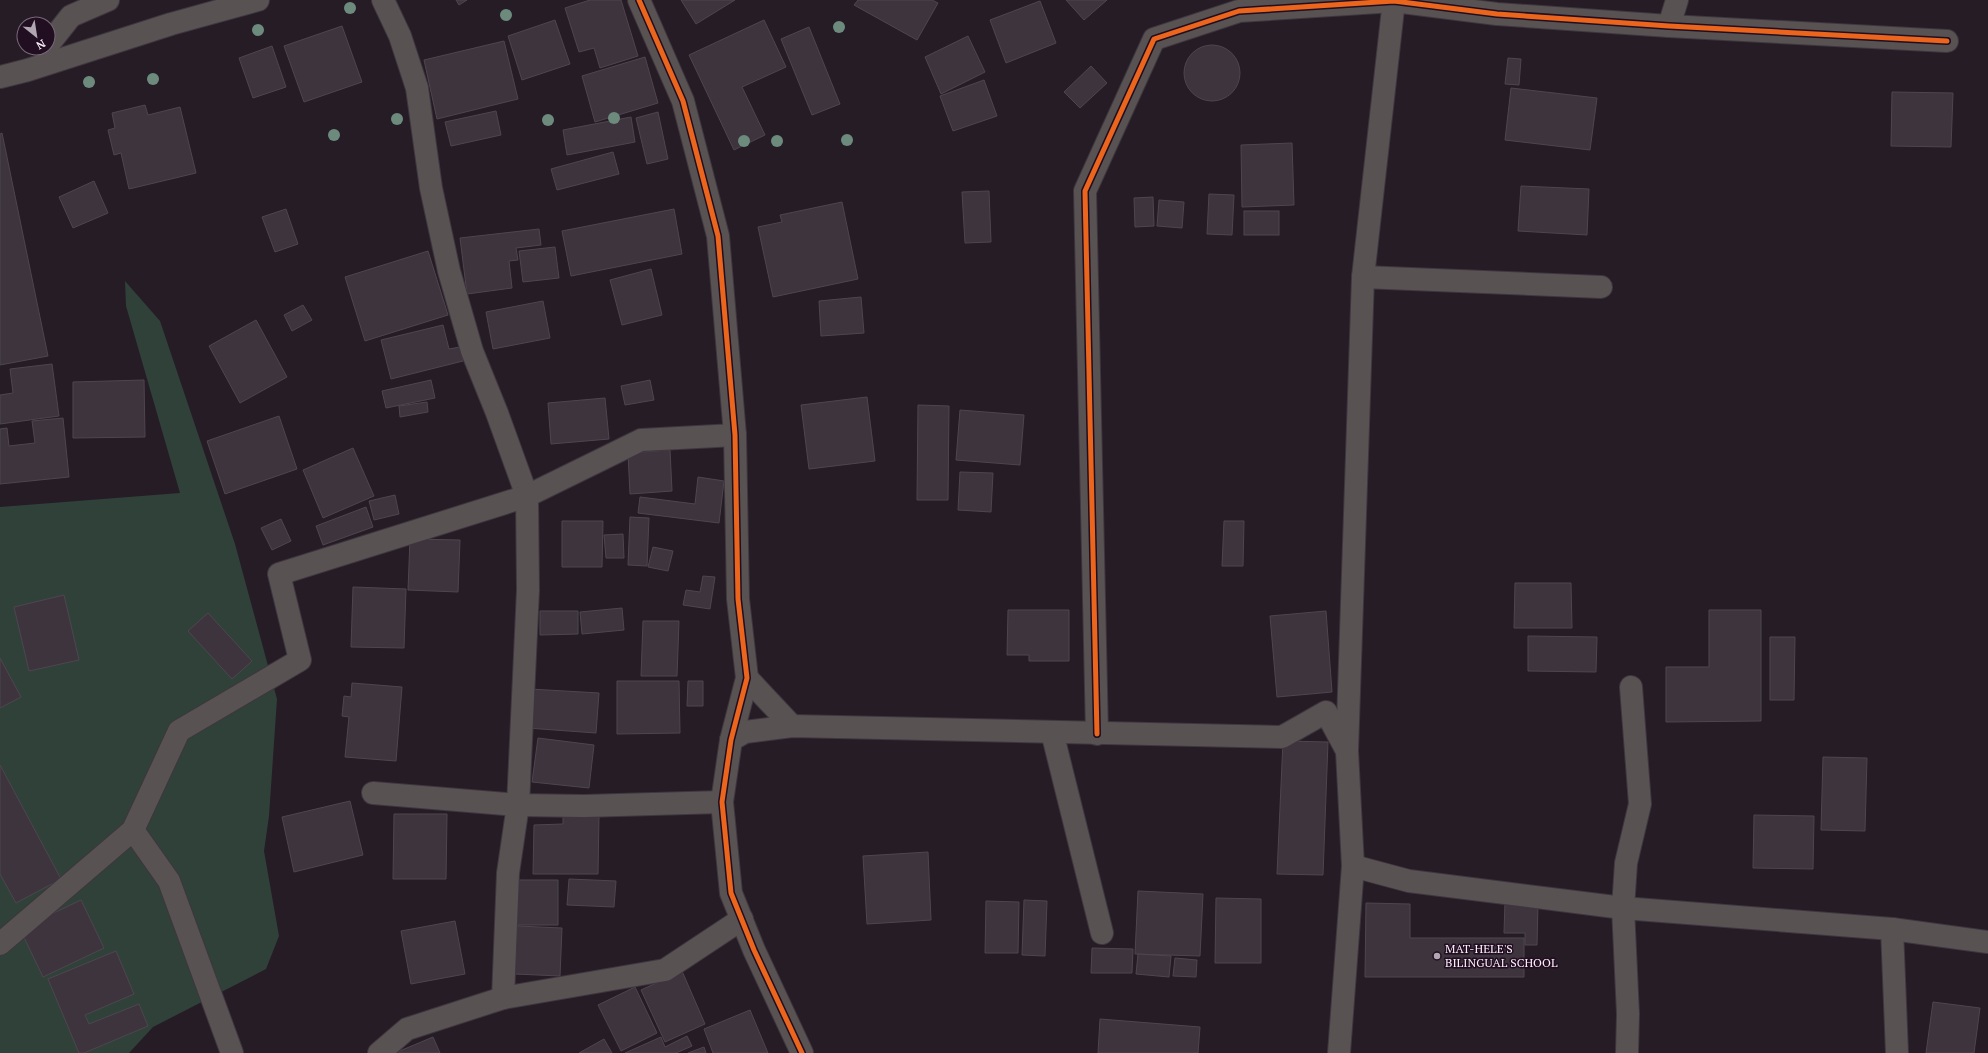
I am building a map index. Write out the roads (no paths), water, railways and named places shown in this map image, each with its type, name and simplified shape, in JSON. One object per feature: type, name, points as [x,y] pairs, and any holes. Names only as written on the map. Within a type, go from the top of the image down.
[{"type":"street","points":[[56,35],[71,16],[108,0]]},
{"type":"street","points":[[0,77],[28,70],[171,24],[258,0]]},
{"type":"street","points":[[383,0],[400,36],[417,88],[431,188],[449,271],[472,351],[498,413],[527,496],[528,590],[518,805],[508,873],[503,998]]},
{"type":"street","points":[[639,0],[683,101],[718,236],[735,435],[738,599],[747,678],[730,740],[722,802],[731,893],[802,1053]]},
{"type":"street","points":[[1669,26],[1678,0]]},
{"type":"street","points":[[1339,1053],[1353,866],[1347,751],[1363,277],[1394,1]]},
{"type":"street","points":[[1097,734],[1085,191],[1154,39],[1239,11],[1394,1],[1497,14],[1669,26],[1947,41]]},
{"type":"street","points":[[28,70],[39,56]]},
{"type":"street","points":[[1363,277],[1601,287]]},
{"type":"street","points":[[0,944],[133,830],[179,731],[300,660],[279,574],[527,496],[641,440],[735,435]]},
{"type":"street","points":[[747,678],[792,726]]},
{"type":"street","points":[[1626,1053],[1628,1014],[1623,908],[1626,863],[1640,804],[1631,687]]},
{"type":"street","points":[[730,740],[745,732],[792,726],[1282,737],[1326,712],[1347,751]]},
{"type":"street","points":[[1052,732],[1102,934]]},
{"type":"street","points":[[373,793],[518,805],[584,806],[722,802]]},
{"type":"street","points":[[133,830],[169,881],[232,1053]]},
{"type":"street","points":[[1353,866],[1409,881],[1623,908],[1892,929],[1988,942]]},
{"type":"street","points":[[379,1053],[407,1028],[503,998],[665,970],[742,919]]},
{"type":"street","points":[[1892,929],[1897,1053]]},
{"type":"place","name":"MAT-HELE'S BILINGUAL SCHOOL","points":[[1437,956]]}]
